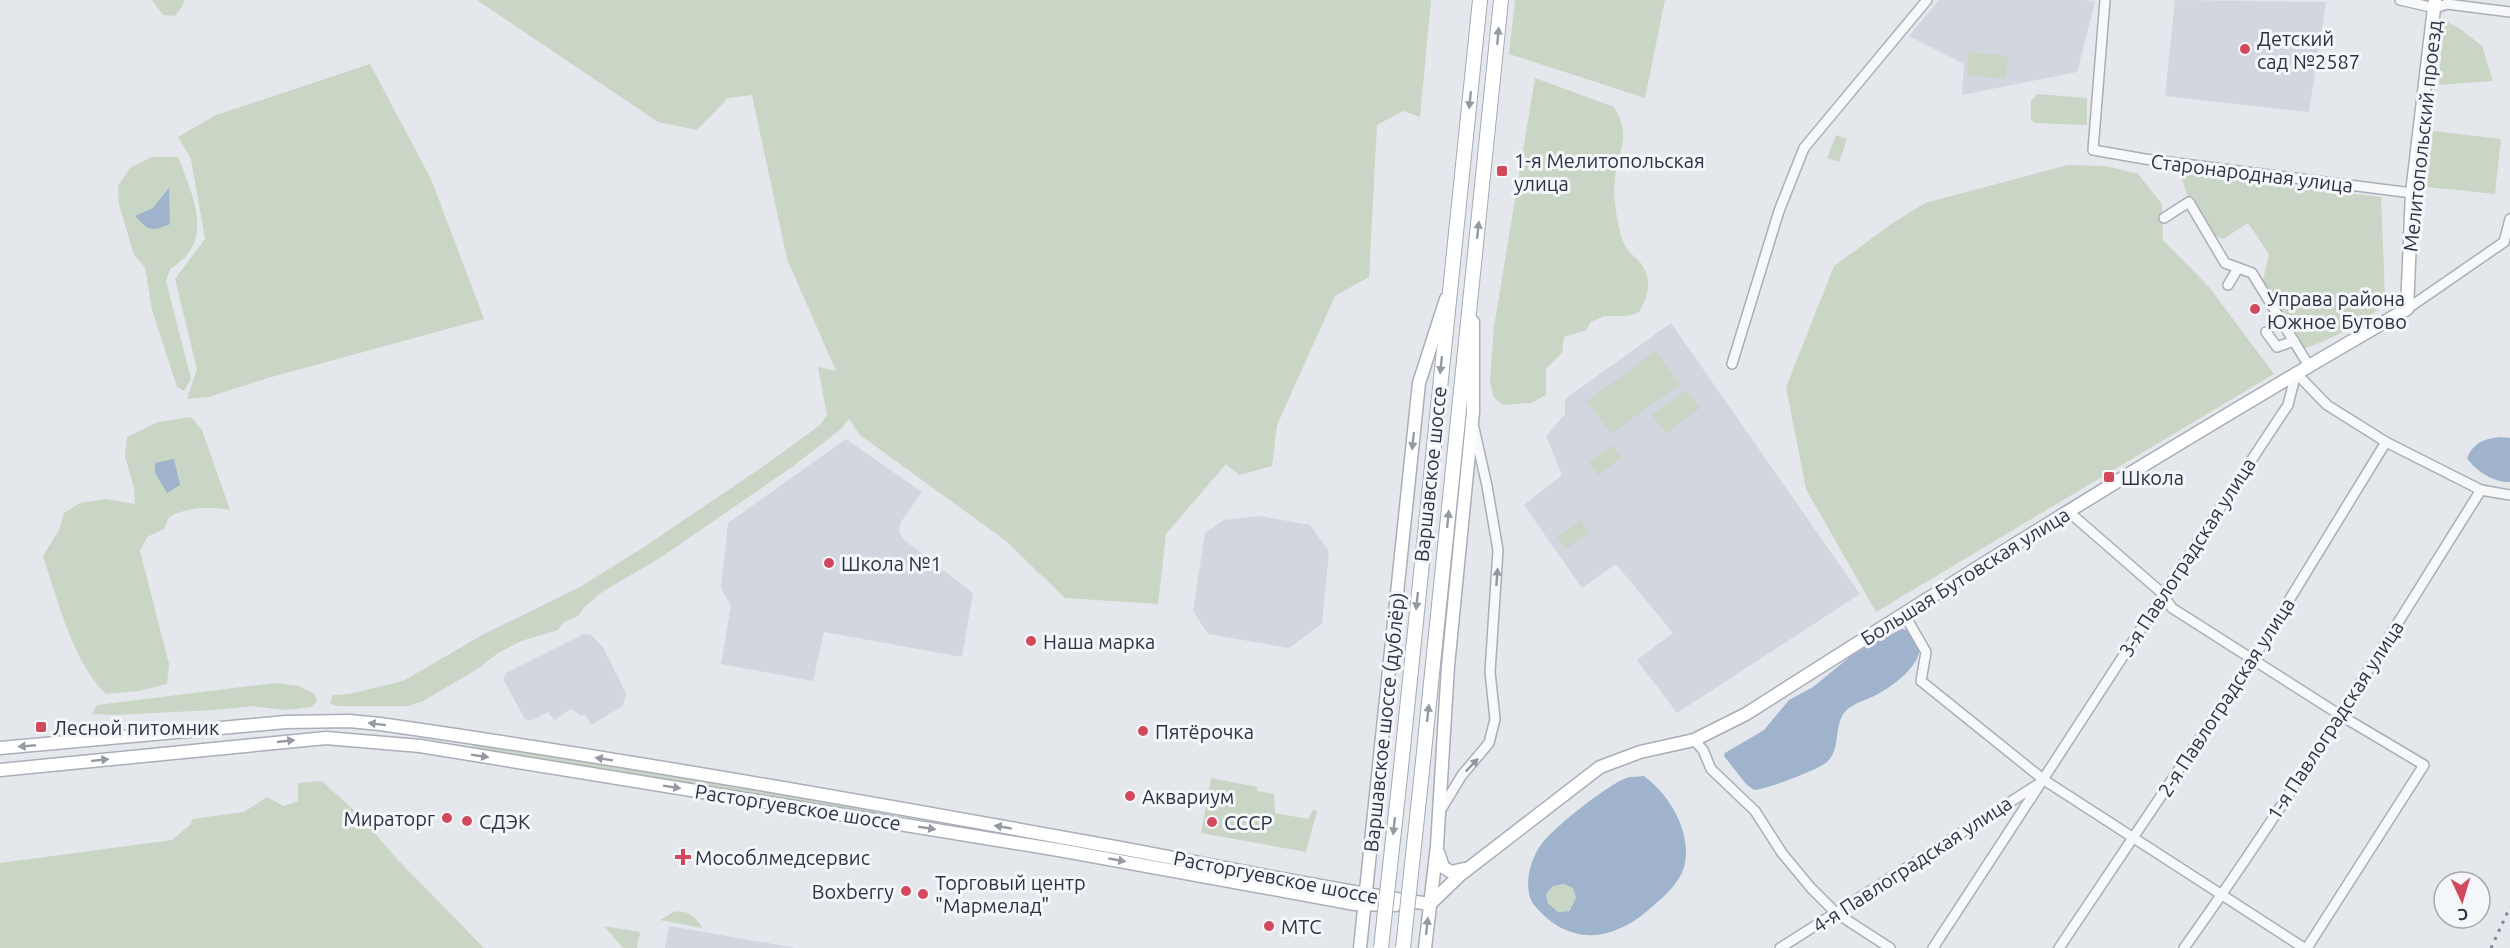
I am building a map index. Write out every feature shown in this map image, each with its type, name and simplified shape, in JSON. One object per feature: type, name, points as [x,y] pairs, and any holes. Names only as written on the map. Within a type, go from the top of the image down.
[{"type":"main road","name":"Варшавское шоссе","points":[[1381,948],[1480,0]]},
{"type":"main road","name":"Варшавское шоссе","points":[[1403,948],[1501,0]]},
{"type":"main road","name":"Мелитопольский проезд","points":[[2407,309],[2412,193],[2435,4]]},
{"type":"main road","name":"Варшавское шоссе (дублёр)","points":[[1360,948],[1419,383],[1450,286]]},
{"type":"main road","points":[[1425,948],[1437,846],[1448,666],[1473,412],[1472,288]]},
{"type":"main road","name":"Большая Бутовская улица","points":[[1430,904],[1468,868],[1600,767],[1640,752],[1694,740],[1746,714],[2069,512],[2296,373],[2407,309]]},
{"type":"main road","name":"Расторгуевское шоссе","points":[[0,748],[305,721],[380,724],[634,764],[1083,841],[1365,900]]},
{"type":"main road","name":"Расторгуевское шоссе","points":[[0,770],[326,738],[420,746],[1365,900]]},
{"type":"main road","points":[[1437,846],[1443,867],[1451,872],[1459,872],[1468,868]]},
{"type":"main road","points":[[1365,900],[1430,904]]},
{"type":"street","points":[[1732,364],[1779,211],[1804,148],[1927,0]]},
{"type":"street","name":"Старонародная улица","points":[[2105,0],[2093,150],[2145,159],[2412,193]]},
{"type":"street","points":[[2400,0],[2510,12]]},
{"type":"street","points":[[2164,218],[2189,202],[2225,263],[2252,273],[2309,366]]},
{"type":"street","points":[[2507,242],[2510,219]]},
{"type":"street","name":"Большая Бутовская улица","points":[[2407,309],[2507,242]]},
{"type":"street","points":[[2228,285],[2238,268]]},
{"type":"street","points":[[2266,332],[2277,348],[2294,341]]},
{"type":"street","points":[[2296,373],[2327,405],[2386,442],[2481,490],[2510,495]]},
{"type":"street","name":"3-я Павлоградская улица","points":[[1933,948],[2044,780],[2162,593],[2288,405],[2296,373]]},
{"type":"street","points":[[1439,813],[1458,781],[1489,743],[1495,719],[1490,672],[1498,550],[1473,412]]},
{"type":"street","name":"2-я Павлоградская улица","points":[[2059,948],[2135,838],[2253,658],[2386,442]]},
{"type":"street","name":"1-я Павлоградская улица","points":[[2184,948],[2223,894],[2340,715],[2481,490]]},
{"type":"street","points":[[1904,614],[1926,652],[1921,681],[2044,780],[2306,948],[2424,765],[2340,715],[2172,608],[2162,593],[2069,512]]},
{"type":"street","points":[[1694,740],[1703,750],[1711,769],[1755,811],[1782,853],[1811,888],[1836,913],[1890,948]]},
{"type":"street","name":"4-я Павлоградская улица","points":[[1780,948],[2044,780]]},
{"type":"shaded area","points":[[1939,0],[2086,0],[2095,2],[2077,72],[1962,95],[1964,64],[1909,36]]},
{"type":"shaded area","name":"Детский сад №2587","points":[[2175,0],[2326,2],[2309,112],[2165,96]]},
{"type":"shaded area","points":[[1671,323],[1860,594],[1677,713],[1637,660],[1673,633],[1616,564],[1582,588],[1524,505],[1562,475],[1546,436],[1565,414],[1565,399]]},
{"type":"shaded area","name":"Школа №1","points":[[846,439],[922,492],[901,522],[899,532],[903,539],[973,593],[962,657],[824,632],[813,681],[721,664],[731,606],[721,588],[728,523]]},
{"type":"shaded area","points":[[1260,516],[1310,525],[1329,551],[1322,624],[1289,648],[1208,634],[1193,611],[1205,533],[1224,520]]},
{"type":"shaded area","points":[[584,634],[591,635],[603,647],[626,693],[623,706],[591,725],[585,714],[581,716],[571,709],[554,720],[548,712],[530,721],[524,718],[503,679],[506,673]]},
{"type":"shaded area","points":[[669,926],[796,948],[665,948]]},
{"type":"green space","points":[[152,0],[184,0],[175,16],[163,15]]},
{"type":"green space","points":[[477,0],[1431,0],[1420,117],[1403,111],[1377,125],[1369,277],[1335,296],[1277,425],[1272,466],[1239,475],[1226,464],[1166,534],[1158,604],[1065,598],[1006,541],[860,435],[849,419],[841,429],[792,467],[660,558],[602,592],[584,607],[578,616],[564,622],[558,630],[521,641],[498,653],[479,668],[423,701],[408,706],[337,706],[330,703],[333,695],[349,694],[403,681],[484,634],[580,587],[644,547],[820,425],[827,415],[818,367],[836,371],[787,259],[752,95],[728,98],[697,130],[658,122]]},
{"type":"green space","points":[[1515,0],[1665,0],[1645,98],[1509,54]]},
{"type":"green space","points":[[2443,20],[2459,28],[2482,46],[2493,81],[2439,85]]},
{"type":"green space","points":[[1969,52],[2008,56],[2006,79],[1967,75]]},
{"type":"green space","points":[[370,64],[431,179],[484,319],[268,378],[209,397],[187,399],[197,369],[175,279],[205,239],[191,159],[178,137],[216,115]]},
{"type":"green space","points":[[1535,78],[1614,107],[1623,135],[1614,182],[1620,234],[1628,251],[1644,269],[1648,287],[1639,312],[1628,316],[1604,316],[1591,322],[1586,330],[1564,337],[1562,353],[1546,369],[1546,395],[1531,403],[1503,405],[1493,396],[1490,380],[1494,327]]},
{"type":"green space","points":[[2038,94],[2087,98],[2087,125],[2034,123],[2031,119],[2031,100]]},
{"type":"green space","points":[[2433,131],[2501,139],[2495,194],[2427,187]]},
{"type":"green space","points":[[1836,135],[1847,139],[1839,162],[1827,158]]},
{"type":"green space","points":[[152,157],[178,157],[190,187],[197,218],[197,232],[193,246],[184,258],[170,269],[166,281],[191,379],[184,391],[177,387],[152,310],[145,267],[134,255],[119,204],[118,186],[130,168]]},
{"type":"green space","points":[[2068,165],[2106,166],[2138,174],[2162,204],[2163,240],[2209,287],[2274,374],[1876,612],[1806,489],[1786,387],[1834,266],[1890,225],[1925,203]]},
{"type":"green space","points":[[2181,173],[2381,197],[2385,296],[2380,307],[2342,332],[2303,348],[2266,291],[2263,280],[2269,254],[2248,223],[2223,239],[2211,234],[2205,228],[2192,204]]},
{"type":"green space","points":[[1656,351],[1680,384],[1611,434],[1587,401]]},
{"type":"green space","points":[[1686,390],[1700,408],[1666,434],[1652,415]]},
{"type":"green space","points":[[191,417],[202,430],[230,510],[207,508],[183,511],[169,517],[164,529],[147,537],[140,551],[169,664],[167,684],[139,691],[106,694],[94,681],[75,648],[43,556],[59,530],[64,513],[80,503],[106,499],[135,504],[134,488],[125,456],[127,437],[158,422]]},
{"type":"green space","points":[[1612,445],[1621,458],[1598,475],[1589,462]]},
{"type":"green space","points":[[1580,520],[1589,532],[1566,549],[1557,537]]},
{"type":"green space","points":[[275,683],[298,686],[314,693],[317,701],[311,707],[285,710],[253,706],[115,715],[92,714],[97,705]]},
{"type":"green space","points":[[472,744],[890,813],[889,816],[472,747]]},
{"type":"green space","points":[[1211,778],[1257,787],[1257,791],[1274,794],[1275,813],[1308,819],[1313,810],[1317,811],[1306,852],[1201,833]]},
{"type":"green space","points":[[322,781],[360,816],[398,860],[484,948],[0,948],[0,863],[172,840],[191,824],[192,819],[244,812],[267,797],[284,806],[298,801],[298,783]]},
{"type":"green space","points":[[1564,884],[1573,888],[1576,898],[1568,911],[1558,912],[1548,903],[1546,894],[1553,886]]},
{"type":"green space","points":[[674,912],[691,915],[702,928],[660,920]]},
{"type":"green space","points":[[604,926],[640,932],[637,948],[623,948]]},
{"type":"water","points":[[169,188],[170,224],[150,229],[135,216],[153,208]]},
{"type":"water","points":[[2500,437],[2510,438],[2510,482],[2486,475],[2467,458],[2480,442]]},
{"type":"water","points":[[174,459],[180,485],[167,493],[155,473],[155,463]]},
{"type":"water","points":[[1902,629],[1911,633],[1920,648],[1915,662],[1891,686],[1849,708],[1840,720],[1835,749],[1827,762],[1803,774],[1760,789],[1754,790],[1746,784],[1724,756],[1725,753],[1764,730],[1789,700],[1813,687],[1851,656]]},
{"type":"water","points":[[1644,776],[1654,784],[1677,816],[1685,842],[1686,854],[1682,873],[1662,898],[1623,927],[1608,933],[1592,935],[1577,934],[1562,928],[1548,919],[1530,898],[1528,882],[1534,856],[1543,842],[1559,826],[1594,797],[1626,778]],"holes":[[[1564,884],[1573,888],[1576,898],[1569,911],[1558,912],[1548,903],[1546,894],[1553,886]]]},
{"type":"railway","points":[[2491,948],[2510,907]]},
{"type":"place","name":"Детский сад №2587","points":[[2245,49]]},
{"type":"place","name":"1-я Мелитопольская улица","points":[[1502,171]]},
{"type":"place","name":"Управа района Южное Бутово","points":[[2255,309]]},
{"type":"place","name":"Школа","points":[[2109,477]]},
{"type":"place","name":"Школа №1","points":[[829,563]]},
{"type":"place","name":"Наша марка","points":[[1031,641]]},
{"type":"place","name":"Лесной питомник","points":[[41,727]]},
{"type":"place","name":"Пятёрочка","points":[[1143,731]]},
{"type":"place","name":"Аквариум","points":[[1130,796]]},
{"type":"place","name":"Мираторг","points":[[447,818]]},
{"type":"place","name":"СДЭК","points":[[467,821]]},
{"type":"place","name":"СССР","points":[[1212,822]]},
{"type":"place","name":"Мособлмедсервис","points":[[683,857]]},
{"type":"place","name":"Boxberry","points":[[906,891]]},
{"type":"place","name":"Торговый центр \"Мармелад\"","points":[[923,894]]},
{"type":"place","name":"МТС","points":[[1269,926]]}]
